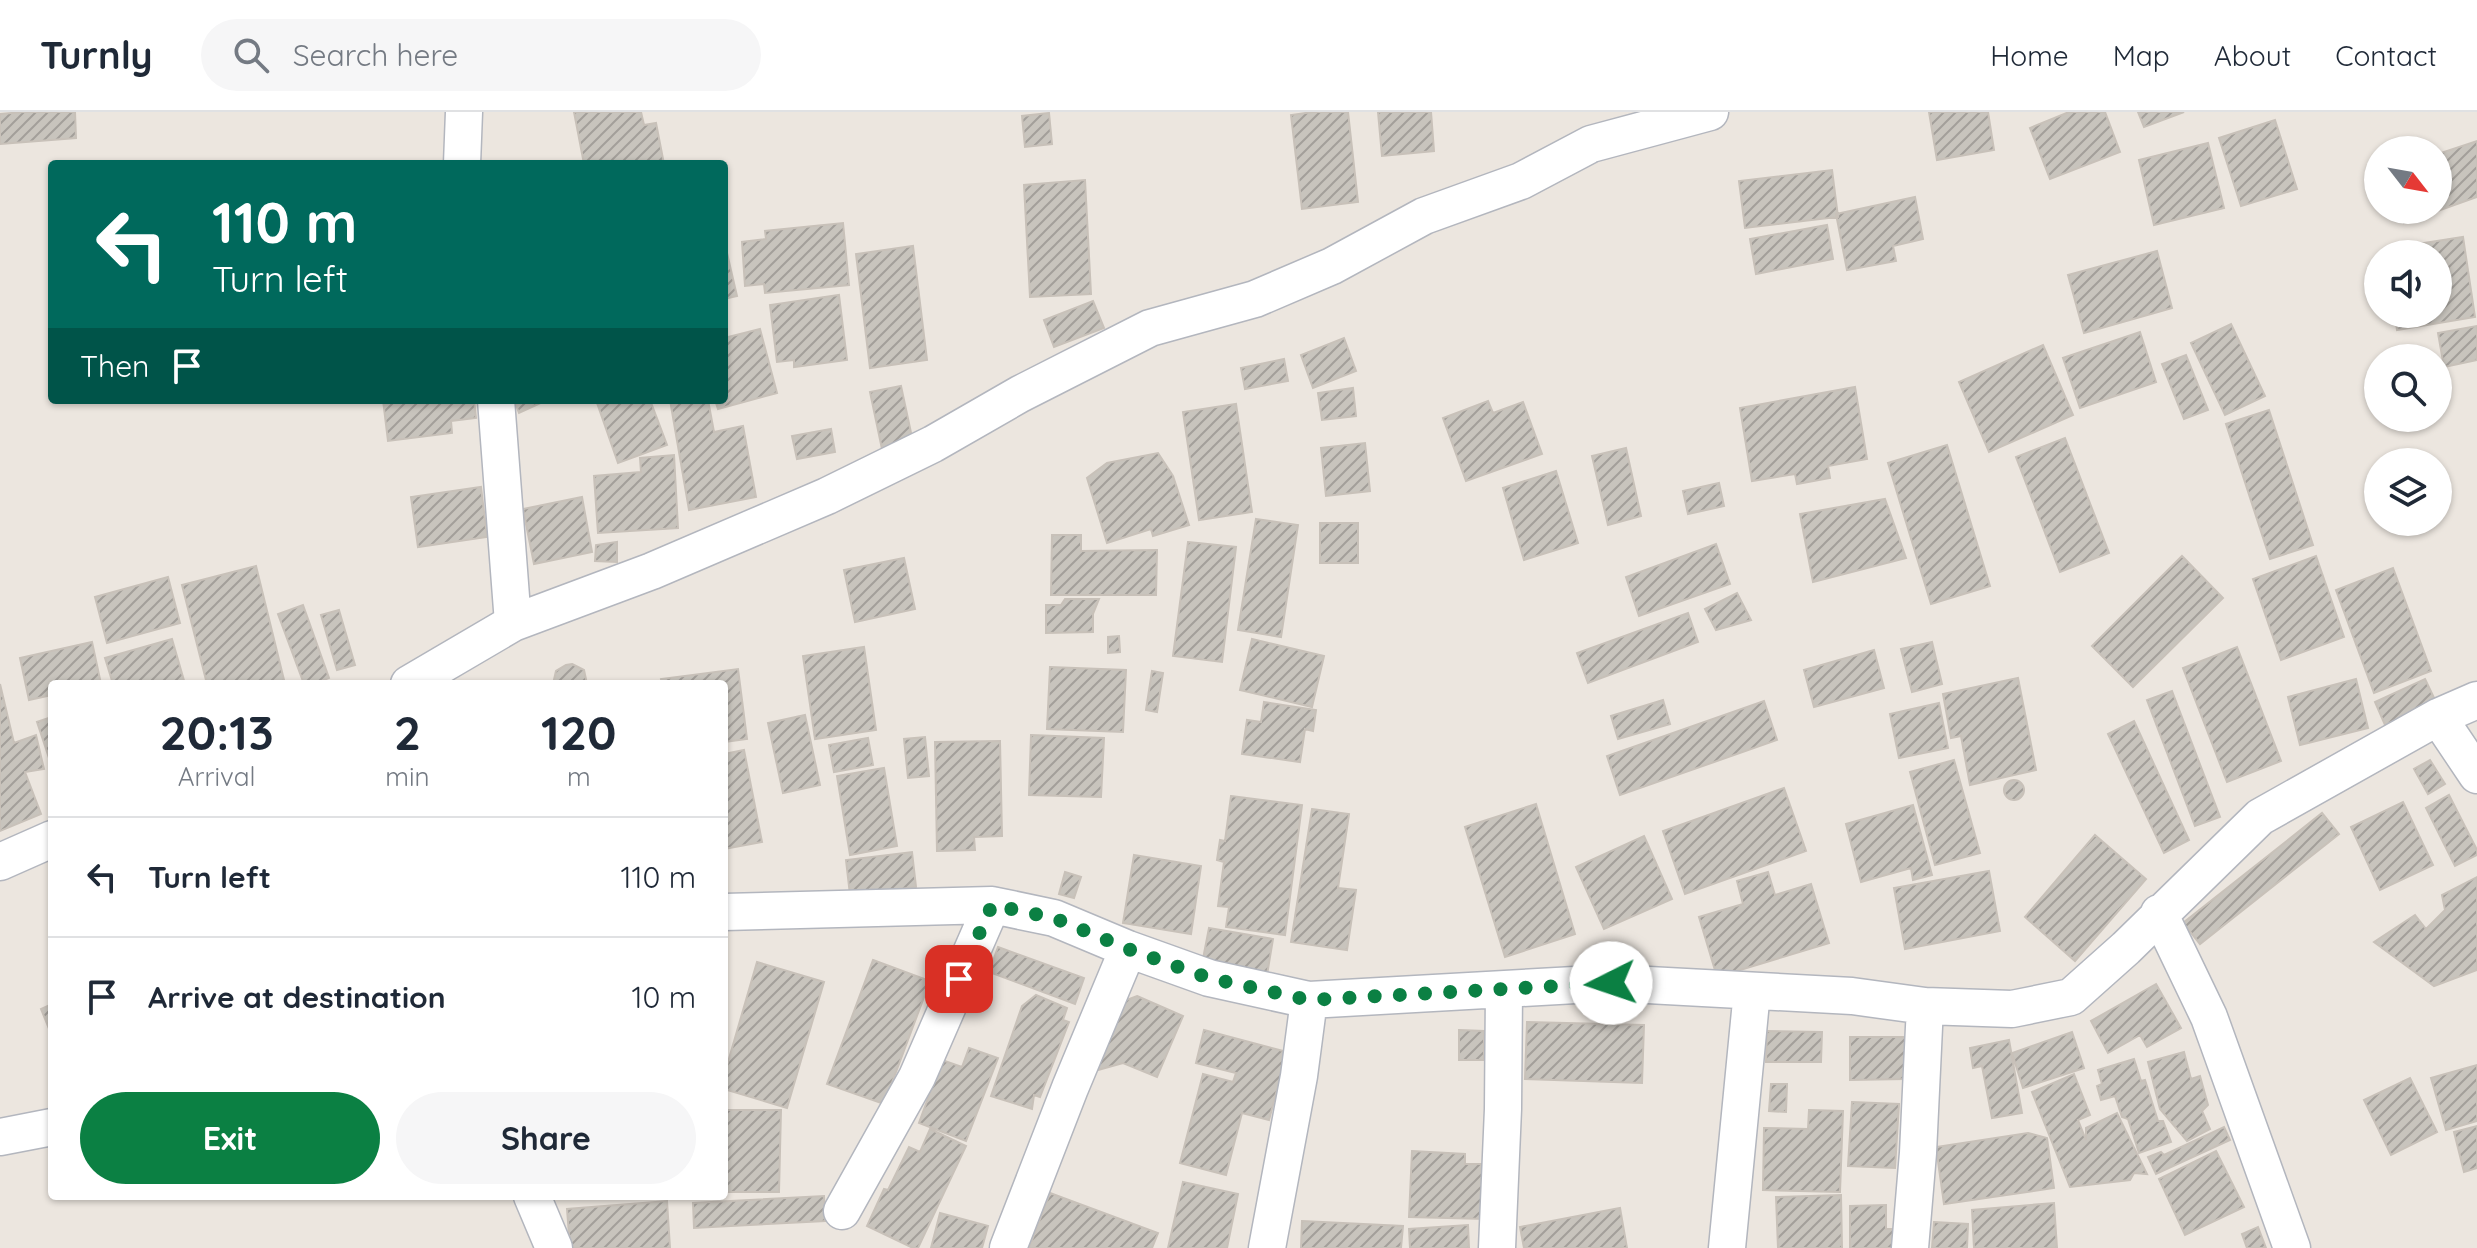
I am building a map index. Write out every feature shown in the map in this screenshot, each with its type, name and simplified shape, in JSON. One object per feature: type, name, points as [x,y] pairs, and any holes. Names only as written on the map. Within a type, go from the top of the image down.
[{"type":"street","points":[[462,160],[464,112]]},
{"type":"street","points":[[416,680],[513,623],[652,571],[827,496],[933,444],[1020,394],[1150,328],[1255,299],[1332,266],[1424,216],[1521,181],[1591,144],[1710,112]]},
{"type":"street","points":[[496,404],[513,623]]},
{"type":"street","points":[[728,912],[992,905],[1054,918],[1209,978],[1309,1000],[1611,983],[1852,996],[1925,1006],[2012,1009],[2071,997],[2126,948],[2260,817],[2438,717],[2477,700]]},
{"type":"street","points":[[2438,717],[2477,775]]},
{"type":"street","points":[[0,862],[48,841]]},
{"type":"street","points":[[842,1211],[917,1077],[992,905]]},
{"type":"street","points":[[2159,913],[2209,1017],[2292,1248]]},
{"type":"street","points":[[1008,1248],[1128,949]]},
{"type":"street","points":[[1497,1248],[1504,990]]},
{"type":"street","points":[[1727,1248],[1752,991]]},
{"type":"street","points":[[1267,1248],[1299,1076],[1309,1000]]},
{"type":"street","points":[[1910,1248],[1925,1006]]},
{"type":"street","points":[[0,1137],[48,1128]]},
{"type":"street","points":[[534,1200],[554,1248]]},
{"type":"building","points":[[75,112],[76,138],[0,144],[0,114]]},
{"type":"building","points":[[574,112],[641,112],[644,125],[656,123],[663,160],[583,160]]},
{"type":"building","points":[[1348,112],[1358,202],[1302,209],[1291,115]]},
{"type":"building","points":[[1378,112],[1431,112],[1434,151],[1382,156]]},
{"type":"building","points":[[1929,112],[1988,112],[1994,150],[1937,160]]},
{"type":"building","points":[[2069,112],[2105,112],[2120,152],[2050,179],[2030,128]]},
{"type":"building","points":[[2138,112],[2184,112],[2144,127]]},
{"type":"building","points":[[1049,113],[1052,144],[1025,147],[1022,116]]},
{"type":"building","points":[[2275,120],[2297,189],[2241,206],[2219,138]]},
{"type":"building","points":[[2477,141],[2477,197],[2452,206],[2452,149]]},
{"type":"building","points":[[2208,143],[2224,208],[2154,225],[2139,160]]},
{"type":"building","points":[[1832,170],[1838,217],[1745,228],[1739,181]]},
{"type":"building","points":[[1085,180],[1091,294],[1030,297],[1024,185]]},
{"type":"building","points":[[1915,197],[1923,239],[1893,246],[1896,261],[1847,270],[1836,214]]},
{"type":"building","points":[[843,223],[849,285],[765,293],[764,284],[745,286],[742,242],[766,239],[765,231]]},
{"type":"building","points":[[1827,225],[1833,259],[1756,274],[1750,239]]},
{"type":"building","points":[[2463,237],[2475,317],[2452,321],[2452,240],[2444,240]]},
{"type":"building","points":[[913,246],[927,360],[870,368],[856,254]]},
{"type":"building","points":[[2157,251],[2172,308],[2084,333],[2068,275]]},
{"type":"building","points":[[728,257],[737,296],[728,298]]},
{"type":"building","points":[[839,295],[847,360],[794,367],[794,360],[777,362],[770,305]]},
{"type":"building","points":[[1093,301],[1104,328],[1054,347],[1044,320]]},
{"type":"building","points":[[2231,324],[2265,396],[2225,415],[2191,343]]},
{"type":"building","points":[[2477,326],[2477,360],[2452,365],[2452,344],[2440,344],[2438,333]]},
{"type":"building","points":[[760,329],[777,393],[718,409],[716,404],[728,404],[728,337]]},
{"type":"building","points":[[2140,332],[2156,382],[2080,408],[2063,358]]},
{"type":"building","points":[[1344,338],[1356,371],[1313,388],[1301,355]]},
{"type":"building","points":[[2043,345],[2073,415],[1989,452],[1959,382]]},
{"type":"building","points":[[2186,355],[2208,410],[2184,419],[2162,364]]},
{"type":"building","points":[[1284,359],[1288,381],[1245,389],[1241,368]]},
{"type":"building","points":[[901,386],[913,442],[882,449],[870,392]]},
{"type":"building","points":[[1855,387],[1867,459],[1828,466],[1830,478],[1797,484],[1795,474],[1752,481],[1740,408]]},
{"type":"building","points":[[1353,388],[1356,416],[1322,420],[1318,393]]},
{"type":"building","points":[[1488,401],[1493,413],[1523,402],[1542,454],[1466,481],[1443,418]]},
{"type":"building","points":[[383,404],[474,404],[476,418],[451,421],[452,433],[388,441]]},
{"type":"building","points":[[516,404],[538,404],[519,413]]},
{"type":"building","points":[[597,404],[652,404],[667,445],[618,463]]},
{"type":"building","points":[[671,404],[709,404],[714,432],[743,426],[756,497],[689,510]]},
{"type":"building","points":[[1236,404],[1252,512],[1199,520],[1183,412]]},
{"type":"building","points":[[2269,410],[2313,545],[2270,559],[2226,424]]},
{"type":"building","points":[[831,429],[835,452],[797,459],[792,436]]},
{"type":"building","points":[[2065,438],[2109,553],[2060,572],[2016,457]]},
{"type":"building","points":[[1365,443],[1370,491],[1326,496],[1321,448]]},
{"type":"building","points":[[1947,445],[1990,586],[1931,604],[1888,463]]},
{"type":"building","points":[[1626,448],[1641,516],[1608,525],[1592,456]]},
{"type":"building","points":[[1158,453],[1173,476],[1189,525],[1153,536],[1151,529],[1107,543],[1087,478],[1107,463]]},
{"type":"building","points":[[674,455],[678,528],[598,533],[594,476],[641,472],[640,458]]},
{"type":"building","points":[[1556,471],[1578,543],[1524,560],[1503,488]]},
{"type":"building","points":[[1719,483],[1724,506],[1688,514],[1683,491]]},
{"type":"building","points":[[481,487],[487,537],[418,547],[411,497]]},
{"type":"building","points":[[582,497],[592,552],[534,564],[523,509]]},
{"type":"building","points":[[1885,499],[1906,558],[1813,582],[1800,514]]},
{"type":"building","points":[[1256,519],[1298,525],[1281,637],[1238,630]]},
{"type":"building","points":[[1320,523],[1358,523],[1358,563],[1320,563]]},
{"type":"building","points":[[1052,535],[1081,535],[1081,551],[1157,550],[1156,595],[1051,595]]},
{"type":"building","points":[[617,542],[617,562],[595,561],[596,545]]},
{"type":"building","points":[[1188,542],[1236,547],[1222,662],[1173,656]]},
{"type":"building","points":[[1716,544],[1730,584],[1639,616],[1626,577]]},
{"type":"building","points":[[2182,556],[2223,598],[2133,687],[2092,646]]},
{"type":"building","points":[[2316,556],[2344,637],[2281,660],[2253,579]]},
{"type":"building","points":[[904,558],[915,609],[855,622],[844,570]]},
{"type":"building","points":[[256,566],[284,680],[206,680],[182,585]]},
{"type":"building","points":[[2393,568],[2431,671],[2374,693],[2336,590]]},
{"type":"building","points":[[168,577],[180,623],[107,643],[95,597]]},
{"type":"building","points":[[1737,593],[1751,620],[1716,630],[1705,609]]},
{"type":"building","points":[[1065,599],[1099,599],[1093,614],[1093,632],[1046,633],[1046,605],[1061,605]]},
{"type":"building","points":[[303,605],[329,678],[303,680],[278,614]]},
{"type":"building","points":[[339,610],[355,665],[337,670],[321,615]]},
{"type":"building","points":[[1688,613],[1698,642],[1588,683],[1577,653]]},
{"type":"building","points":[[1119,636],[1120,652],[1108,653],[1108,637]]},
{"type":"building","points":[[172,639],[184,680],[112,680],[105,658]]},
{"type":"building","points":[[1252,639],[1324,656],[1312,707],[1240,690]]},
{"type":"building","points":[[92,642],[100,680],[48,680],[48,696],[29,700],[20,658]]},
{"type":"building","points":[[1932,642],[1942,684],[1912,692],[1901,649]]},
{"type":"building","points":[[864,647],[876,730],[815,739],[803,656]]},
{"type":"building","points":[[2237,647],[2281,761],[2227,782],[2183,668]]},
{"type":"building","points":[[1874,650],[1884,688],[1814,707],[1804,670]]},
{"type":"building","points":[[572,664],[584,670],[586,680],[554,680],[556,671]]},
{"type":"building","points":[[1050,667],[1126,670],[1123,732],[1047,729]]},
{"type":"building","points":[[738,669],[747,739],[728,741],[728,680],[661,679]]},
{"type":"building","points":[[1152,671],[1163,673],[1157,712],[1146,710]]},
{"type":"building","points":[[2018,678],[2036,770],[1970,785],[1961,736],[1951,738],[1943,694]]},
{"type":"building","points":[[2356,679],[2368,728],[2300,745],[2288,697]]},
{"type":"building","points":[[2425,679],[2436,702],[2385,725],[2375,702]]},
{"type":"building","points":[[0,684],[14,743],[36,735],[44,769],[25,772],[41,814],[0,831]]},
{"type":"building","points":[[2172,691],[2220,817],[2195,826],[2147,700]]},
{"type":"building","points":[[1663,700],[1670,724],[1618,739],[1611,716]]},
{"type":"building","points":[[1764,701],[1777,740],[1620,795],[1607,756]]},
{"type":"building","points":[[1264,702],[1316,710],[1313,731],[1305,729],[1300,762],[1242,754],[1247,720],[1261,722]]},
{"type":"building","points":[[1939,703],[1948,748],[1899,758],[1890,714]]},
{"type":"building","points":[[805,715],[820,785],[783,793],[768,723]]},
{"type":"building","points":[[48,718],[48,755],[37,722]]},
{"type":"building","points":[[2134,721],[2189,840],[2164,853],[2108,734]]},
{"type":"building","points":[[1031,735],[1104,738],[1101,797],[1029,795]]},
{"type":"building","points":[[925,737],[929,776],[908,778],[904,739]]},
{"type":"building","points":[[868,738],[873,765],[834,772],[829,745]]},
{"type":"building","points":[[1000,741],[1002,836],[974,837],[975,850],[937,851],[935,742]]},
{"type":"building","points":[[744,750],[762,842],[728,848],[728,753]]},
{"type":"building","points":[[1954,760],[1980,853],[1935,865],[1910,772]]},
{"type":"building","points":[[2430,760],[2445,784],[2428,794],[2414,769]]},
{"type":"building","points":[[884,768],[897,846],[850,855],[837,776]]},
{"type":"building","points":[[2014,780],[2021,783],[2024,790],[2021,797],[2014,800],[2007,797],[2004,790],[2007,783]]},
{"type":"building","points":[[1784,788],[1806,851],[1685,894],[1663,831]]},
{"type":"building","points":[[2449,795],[2477,850],[2477,855],[2455,866],[2426,808]]},
{"type":"building","points":[[1231,796],[1302,805],[1285,935],[1226,927],[1229,907],[1218,906],[1224,862],[1217,860],[1220,840],[1225,841]]},
{"type":"building","points":[[2403,802],[2433,865],[2380,890],[2351,827]]},
{"type":"building","points":[[1536,804],[1575,934],[1505,957],[1465,827]]},
{"type":"building","points":[[1913,805],[1932,875],[1913,880],[1911,868],[1861,882],[1846,824]]},
{"type":"building","points":[[1312,809],[1349,814],[1338,888],[1356,890],[1347,950],[1291,942]]},
{"type":"building","points":[[2322,813],[2339,834],[2200,944],[2183,923]]},
{"type":"building","points":[[2095,835],[2146,879],[2075,961],[2025,917]]},
{"type":"building","points":[[1644,836],[1672,899],[1604,929],[1576,867]]},
{"type":"building","points":[[912,852],[916,887],[850,895],[846,860]]},
{"type":"building","points":[[1134,855],[1201,866],[1191,934],[1123,923]]},
{"type":"building","points":[[1989,871],[2000,931],[1905,949],[1894,888]]},
{"type":"building","points":[[1065,872],[1081,877],[1074,898],[1059,894]]},
{"type":"building","points":[[1768,872],[1775,895],[1811,884],[1829,943],[1717,977],[1699,917],[1743,904],[1737,881]]},
{"type":"building","points":[[2477,877],[2477,970],[2434,986],[2374,942],[2415,915],[2426,929],[2445,910],[2442,895]]},
{"type":"building","points":[[1209,928],[1273,939],[1267,975],[1202,964]]},
{"type":"building","points":[[998,947],[1084,978],[1075,1004],[989,972]]},
{"type":"building","points":[[873,960],[930,981],[884,1104],[827,1084]]},
{"type":"building","points":[[757,962],[824,982],[787,1108],[728,1090],[728,1062]]},
{"type":"building","points":[[2156,984],[2181,1028],[2147,1047],[2140,1035],[2108,1053],[2091,1021]]},
{"type":"building","points":[[1036,995],[1067,1008],[1063,1020],[1069,1022],[1040,1097],[1034,1095],[1032,1109],[991,1096],[1022,1006]]},
{"type":"building","points":[[1137,996],[1183,1016],[1157,1077],[1123,1063],[1098,1070],[1116,1004]]},
{"type":"building","points":[[48,1006],[48,1026],[41,1009]]},
{"type":"building","points":[[1527,1022],[1644,1025],[1642,1083],[1525,1079]]},
{"type":"building","points":[[1204,1030],[1287,1052],[1269,1120],[1242,1113],[1226,1175],[1180,1163],[1203,1074],[1233,1082],[1236,1073],[1196,1063]]},
{"type":"building","points":[[1459,1030],[1484,1031],[1484,1060],[1459,1060]]},
{"type":"building","points":[[1767,1031],[1822,1032],[1821,1062],[1766,1062]]},
{"type":"building","points":[[2072,1032],[2084,1068],[2023,1088],[2012,1053]]},
{"type":"building","points":[[1850,1037],[1905,1037],[1905,1079],[1850,1080]]},
{"type":"building","points":[[2009,1040],[2022,1113],[1992,1118],[1982,1066],[1973,1068],[1970,1048]]},
{"type":"building","points":[[969,1048],[998,1058],[966,1141],[919,1123],[942,1060],[962,1067]]},
{"type":"building","points":[[2184,1052],[2191,1079],[2200,1076],[2208,1105],[2202,1111],[2210,1129],[2187,1141],[2160,1109],[2148,1062]]},
{"type":"building","points":[[2134,1059],[2141,1081],[2145,1080],[2158,1121],[2163,1121],[2171,1142],[2139,1153],[2128,1119],[2122,1117],[2115,1096],[2101,1100],[2097,1086],[2102,1084],[2098,1070]]},
{"type":"building","points":[[2477,1065],[2477,1121],[2446,1130],[2431,1078]]},
{"type":"building","points":[[2074,1074],[2090,1115],[2078,1120],[2086,1140],[2086,1128],[2117,1113],[2147,1174],[2134,1173],[2130,1180],[2070,1187],[2032,1092]]},
{"type":"building","points":[[2410,1078],[2437,1132],[2391,1155],[2364,1100]]},
{"type":"building","points":[[1771,1084],[1787,1084],[1786,1112],[1769,1111]]},
{"type":"building","points":[[1852,1102],[1899,1104],[1895,1168],[1848,1166]]},
{"type":"building","points":[[728,1110],[781,1110],[779,1192],[728,1192]]},
{"type":"building","points":[[1809,1110],[1843,1111],[1840,1192],[1763,1190],[1764,1128],[1808,1129]]},
{"type":"building","points":[[2477,1126],[2477,1168],[2464,1172],[2454,1132]]},
{"type":"building","points":[[2224,1127],[2230,1140],[2156,1174],[2148,1157],[2161,1152],[2164,1155]]},
{"type":"building","points":[[930,1129],[966,1146],[918,1248],[913,1248],[867,1226],[909,1147],[920,1152]]},
{"type":"building","points":[[2028,1133],[2047,1138],[2054,1188],[1944,1204],[1936,1147]]},
{"type":"building","points":[[1412,1151],[1465,1154],[1465,1164],[1489,1164],[1486,1219],[1409,1217]]},
{"type":"building","points":[[2216,1151],[2244,1207],[2185,1235],[2159,1179]]},
{"type":"building","points":[[1183,1182],[1238,1194],[1227,1248],[1168,1248]]},
{"type":"building","points":[[1050,1193],[1158,1233],[1152,1248],[1029,1248]]},
{"type":"building","points":[[1841,1195],[1842,1248],[1778,1248],[1776,1197]]},
{"type":"building","points":[[824,1196],[825,1221],[694,1228],[693,1203]]},
{"type":"building","points":[[667,1201],[670,1248],[570,1248],[567,1209]]},
{"type":"building","points":[[2054,1203],[2057,1248],[1974,1248],[1972,1210]]},
{"type":"building","points":[[1886,1205],[1886,1229],[1895,1229],[1895,1248],[1850,1248],[1850,1206]]},
{"type":"building","points":[[1620,1208],[1627,1248],[1524,1248],[1520,1227]]},
{"type":"building","points":[[940,1213],[988,1226],[982,1248],[931,1248]]},
{"type":"building","points":[[1302,1221],[1403,1226],[1401,1248],[1301,1248]]},
{"type":"building","points":[[1934,1222],[1968,1224],[1967,1248],[1932,1248]]},
{"type":"building","points":[[1468,1225],[1469,1248],[1410,1248],[1409,1229]]},
{"type":"building","points":[[2258,1227],[2266,1248],[2247,1248],[2242,1234]]},
{"type":"route","points":[[959,979],[992,905],[1054,918],[1209,978],[1309,1000],[1611,983]]}]
